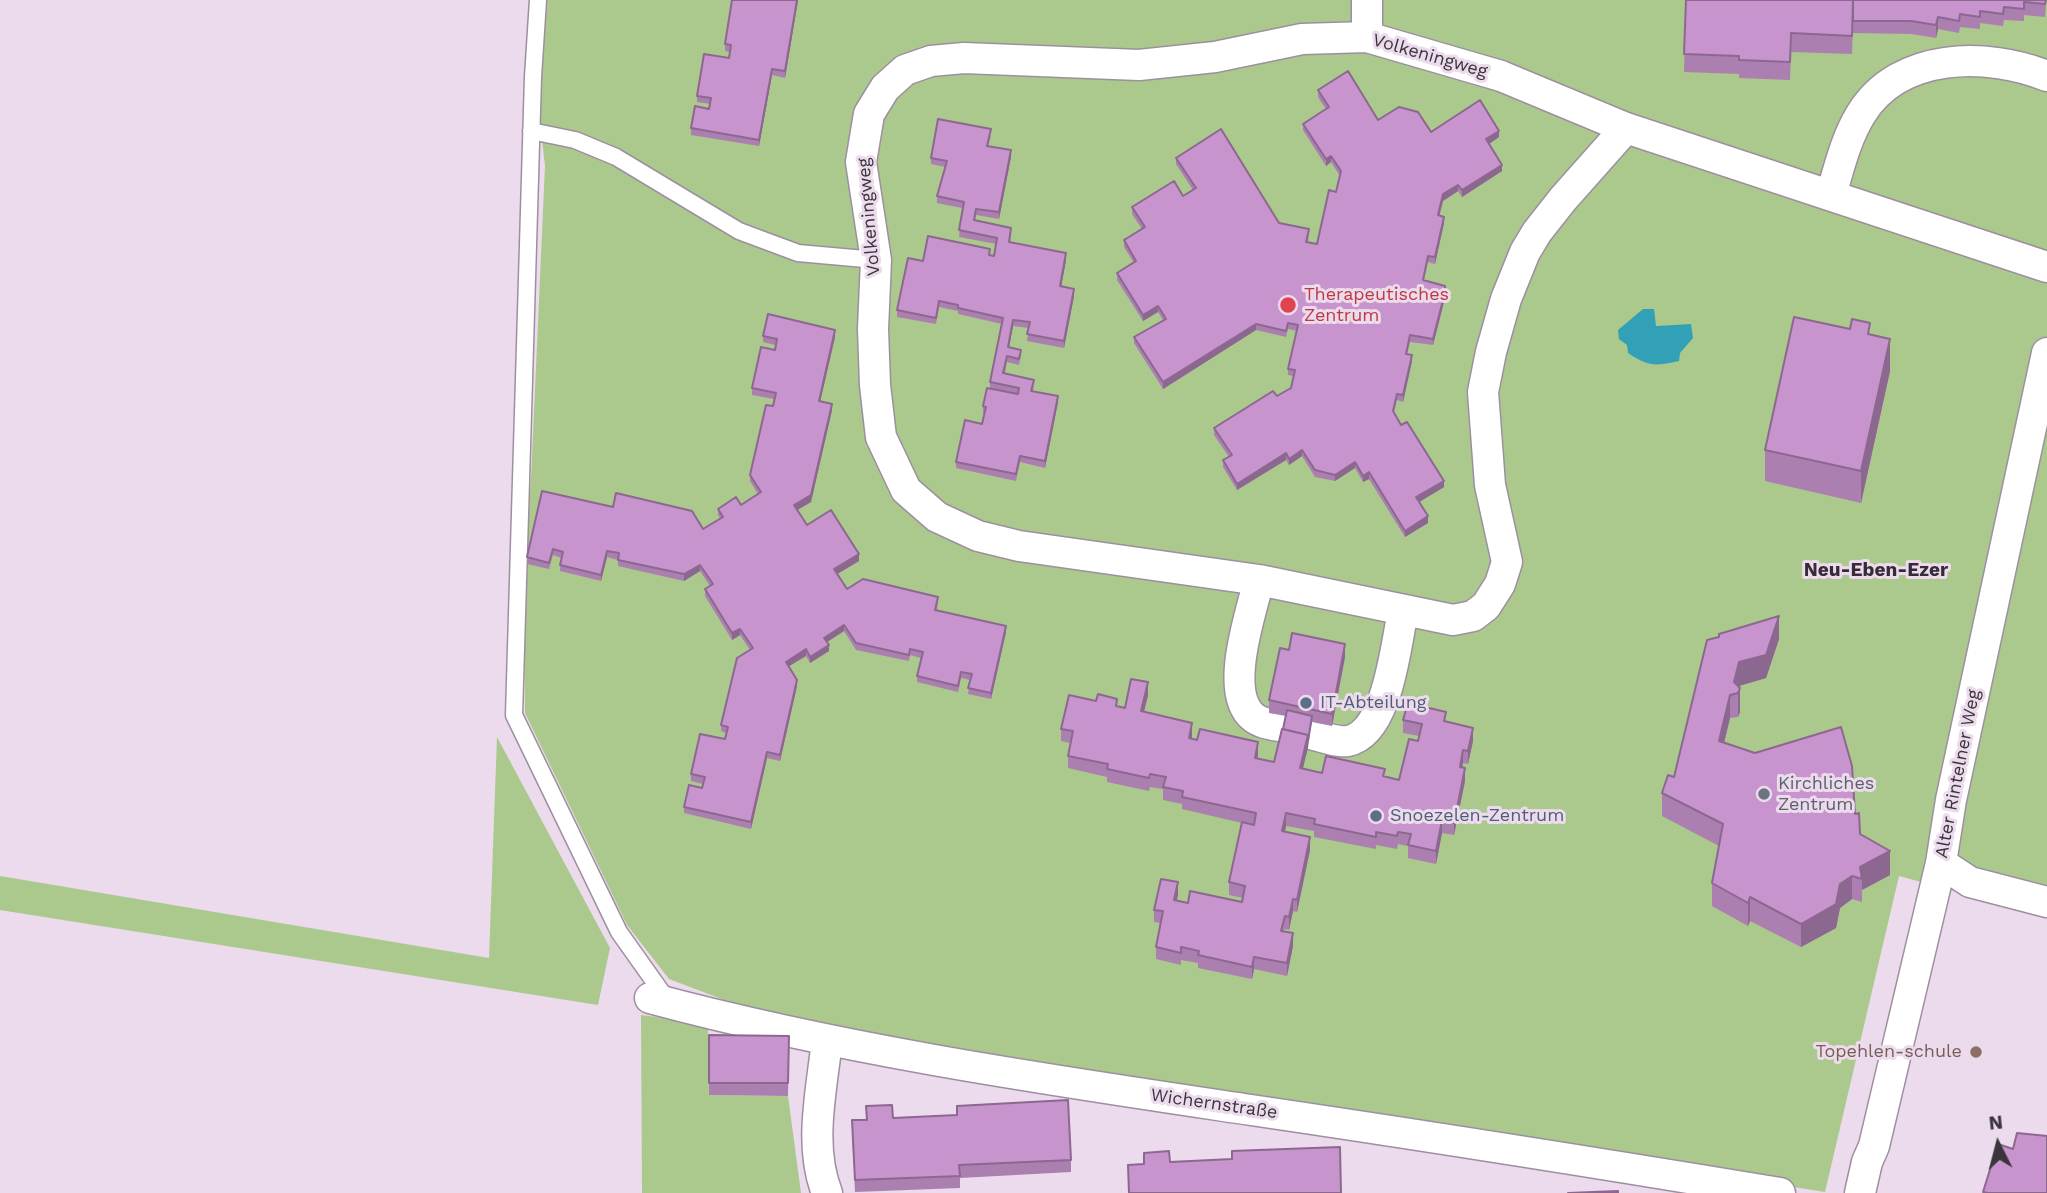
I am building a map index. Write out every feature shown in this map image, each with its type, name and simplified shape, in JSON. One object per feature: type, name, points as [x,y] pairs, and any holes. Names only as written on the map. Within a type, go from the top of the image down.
[{"type":"street","points":[[1367,0],[1367,37]]},
{"type":"street","name":"Volkeningweg","points":[[1626,128],[1537,232],[1509,289],[1483,392],[1490,485],[1507,562],[1500,584],[1486,606],[1473,616],[1453,620],[1259,580],[1019,546],[978,536],[937,517],[906,489],[881,436],[874,385],[876,260],[861,162],[869,114],[885,88],[905,70],[931,61],[964,58],[1139,65],[1215,57],[1302,38],[1367,37],[1501,76],[1626,128],[2047,267]]},
{"type":"street","points":[[1831,195],[1844,152],[1861,114],[1881,90],[1910,72],[1952,60],[1994,62],[2028,68],[2047,76]]},
{"type":"street","name":"Alter Rintelner Weg","points":[[1860,1193],[1867,1162],[1874,1146],[1941,863],[1951,800],[2047,353]]},
{"type":"street","points":[[1259,580],[1239,671],[1245,709],[1256,720],[1346,741],[1362,735],[1374,723],[1386,692],[1403,611]]},
{"type":"street","points":[[1941,863],[1970,882],[2047,902]]},
{"type":"street","name":"Wichernstraße","points":[[660,1000],[827,1040],[1007,1073],[1780,1193]]},
{"type":"street","points":[[827,1040],[817,1135],[818,1159],[827,1193]]},
{"type":"lane","points":[[538,0],[531,131],[514,715],[619,932],[660,1000]]},
{"type":"lane","points":[[531,131],[575,140],[616,157],[739,231],[798,253],[876,260]]},
{"type":"green space","points":[[545,0],[2047,0],[2047,916],[1899,876],[1825,1192],[746,1018],[748,1009],[669,979],[627,925],[525,713],[524,582],[545,166],[538,105]]},
{"type":"green space","points":[[497,737],[610,948],[598,1005],[0,910],[0,876],[489,958]]},
{"type":"green space","points":[[641,1015],[708,1023],[709,1095],[788,1096],[801,1193],[642,1193]]},
{"type":"water","points":[[1643,309],[1654,309],[1656,326],[1691,324],[1693,338],[1680,353],[1679,361],[1652,364],[1628,353],[1627,345],[1619,339],[1618,330]]},
{"type":"building","points":[[732,0],[797,0],[785,71],[772,69],[759,140],[691,128],[695,106],[709,109],[711,98],[697,96],[704,54],[729,58],[731,45],[725,44]]},
{"type":"building","points":[[1686,0],[1853,0],[1852,36],[1791,33],[1790,62],[1739,60],[1739,56],[1684,54]]},
{"type":"building","points":[[1853,0],[2046,0],[2045,4],[2024,2],[2024,9],[2004,7],[2003,14],[1980,11],[1980,17],[1960,14],[1959,21],[1938,17],[1936,25],[1911,21],[1853,21]]},
{"type":"building","name":"Therapeutisches Zentrum","points":[[1348,71],[1378,120],[1399,107],[1418,112],[1431,132],[1480,100],[1499,131],[1486,139],[1502,165],[1462,190],[1458,185],[1443,194],[1438,215],[1444,217],[1435,257],[1428,256],[1423,280],[1445,286],[1445,292],[1433,339],[1410,335],[1406,354],[1412,355],[1403,395],[1397,394],[1393,411],[1401,425],[1407,422],[1444,481],[1416,497],[1428,516],[1405,531],[1369,472],[1363,476],[1355,462],[1335,475],[1315,470],[1302,450],[1289,459],[1286,453],[1237,484],[1223,460],[1232,455],[1214,428],[1273,391],[1277,396],[1291,388],[1295,370],[1288,369],[1298,325],[1288,323],[1286,331],[1256,324],[1163,382],[1134,337],[1166,319],[1158,306],[1143,315],[1117,273],[1136,261],[1124,240],[1145,227],[1132,207],[1174,181],[1183,196],[1196,188],[1176,158],[1221,129],[1279,223],[1309,229],[1306,242],[1317,244],[1329,190],[1336,192],[1341,171],[1331,156],[1326,159],[1303,124],[1329,107],[1318,90]]},
{"type":"building","points":[[938,119],[991,129],[987,146],[1011,150],[999,212],[976,209],[974,220],[1011,228],[1009,242],[1066,253],[1060,286],[1074,289],[1064,341],[1027,334],[1030,322],[1013,320],[1008,347],[1021,350],[1019,359],[1007,356],[1003,373],[1034,380],[1031,391],[1058,396],[1045,461],[1020,456],[1016,474],[956,462],[965,420],[982,424],[987,388],[1018,394],[1019,388],[990,382],[1003,318],[939,301],[936,318],[897,310],[908,258],[923,261],[928,236],[990,249],[989,255],[994,256],[997,238],[959,230],[964,202],[937,196],[947,161],[931,158]]},
{"type":"building","points":[[768,314],[835,330],[819,401],[832,404],[811,495],[794,505],[807,525],[831,510],[859,554],[834,569],[847,589],[863,579],[938,597],[935,610],[1006,626],[991,693],[968,688],[972,674],[961,672],[958,686],[917,676],[923,652],[910,649],[909,655],[856,643],[844,625],[824,638],[829,645],[810,657],[806,649],[786,662],[797,680],[780,755],[767,752],[751,822],[684,807],[689,785],[702,788],[705,777],[691,774],[700,734],[725,739],[728,727],[721,725],[737,658],[753,648],[740,629],[732,633],[705,589],[713,584],[700,565],[684,574],[618,560],[619,553],[607,551],[601,575],[560,565],[563,552],[553,549],[549,563],[527,557],[542,491],[613,507],[616,493],[692,511],[703,529],[723,517],[718,509],[736,497],[741,505],[761,492],[750,475],[766,405],[773,406],[776,393],[752,388],[761,347],[775,350],[777,339],[763,336]]},
{"type":"building","points":[[1794,317],[1850,329],[1852,319],[1870,323],[1868,334],[1890,339],[1861,471],[1765,450]]},
{"type":"building","name":"Kirchliches Zentrum","points":[[1779,616],[1766,655],[1739,662],[1734,682],[1740,688],[1738,693],[1730,695],[1719,741],[1755,753],[1841,727],[1852,766],[1855,814],[1859,813],[1860,834],[1890,851],[1860,867],[1862,879],[1852,876],[1840,884],[1836,904],[1801,924],[1750,897],[1748,903],[1712,883],[1723,824],[1662,793],[1668,775],[1674,777],[1707,640]]},
{"type":"building","points":[[1292,633],[1345,644],[1332,714],[1269,700],[1280,648],[1289,650]]},
{"type":"building","points":[[1131,679],[1148,682],[1141,711],[1192,723],[1189,738],[1197,740],[1200,729],[1258,742],[1255,758],[1274,762],[1282,729],[1308,735],[1300,768],[1322,773],[1326,756],[1385,769],[1383,776],[1399,780],[1409,739],[1418,741],[1422,724],[1403,720],[1408,703],[1446,712],[1444,721],[1473,728],[1468,751],[1463,750],[1460,767],[1465,768],[1454,823],[1442,820],[1436,851],[1408,845],[1411,834],[1398,832],[1397,836],[1376,832],[1376,837],[1314,824],[1315,819],[1286,813],[1282,831],[1310,837],[1297,900],[1293,899],[1289,917],[1285,916],[1281,931],[1293,933],[1287,963],[1254,957],[1252,967],[1198,955],[1199,951],[1181,947],[1181,953],[1156,947],[1163,911],[1154,910],[1161,879],[1178,882],[1174,900],[1188,903],[1190,891],[1242,902],[1245,886],[1229,882],[1242,822],[1254,825],[1256,813],[1182,797],[1183,791],[1163,787],[1166,777],[1150,774],[1149,778],[1107,769],[1108,764],[1068,756],[1073,731],[1061,729],[1069,695],[1096,701],[1098,694],[1117,699],[1116,706],[1125,708]]},
{"type":"building","points":[[1287,710],[1312,716],[1308,741],[1308,735],[1283,729]]},
{"type":"building","points":[[709,1035],[789,1036],[788,1083],[709,1083]]},
{"type":"building","points":[[1068,1100],[1071,1160],[959,1165],[960,1176],[855,1180],[852,1120],[867,1120],[866,1106],[892,1105],[893,1118],[957,1115],[957,1106]]},
{"type":"building","points":[[2017,1133],[2047,1136],[2047,1193],[1983,1192],[1998,1144],[2013,1149]]},
{"type":"building","points":[[1340,1147],[1341,1193],[1129,1193],[1128,1165],[1144,1164],[1144,1153],[1169,1151],[1170,1162],[1232,1159],[1232,1151]]},
{"type":"building","points":[[1618,1191],[1618,1193],[1568,1193]]},
{"type":"place","name":"Therapeutisches Zentrum","points":[[1288,305]]},
{"type":"place","name":"IT-Abteilung","points":[[1306,703]]},
{"type":"place","name":"Kirchliches Zentrum","points":[[1764,794]]},
{"type":"place","name":"Snoezelen-Zentrum","points":[[1376,816]]},
{"type":"place","name":"Topehlen-schule","points":[[1976,1052]]},
{"type":"district","name":"Neu-Eben-Ezer","points":[[1876,570]]}]
